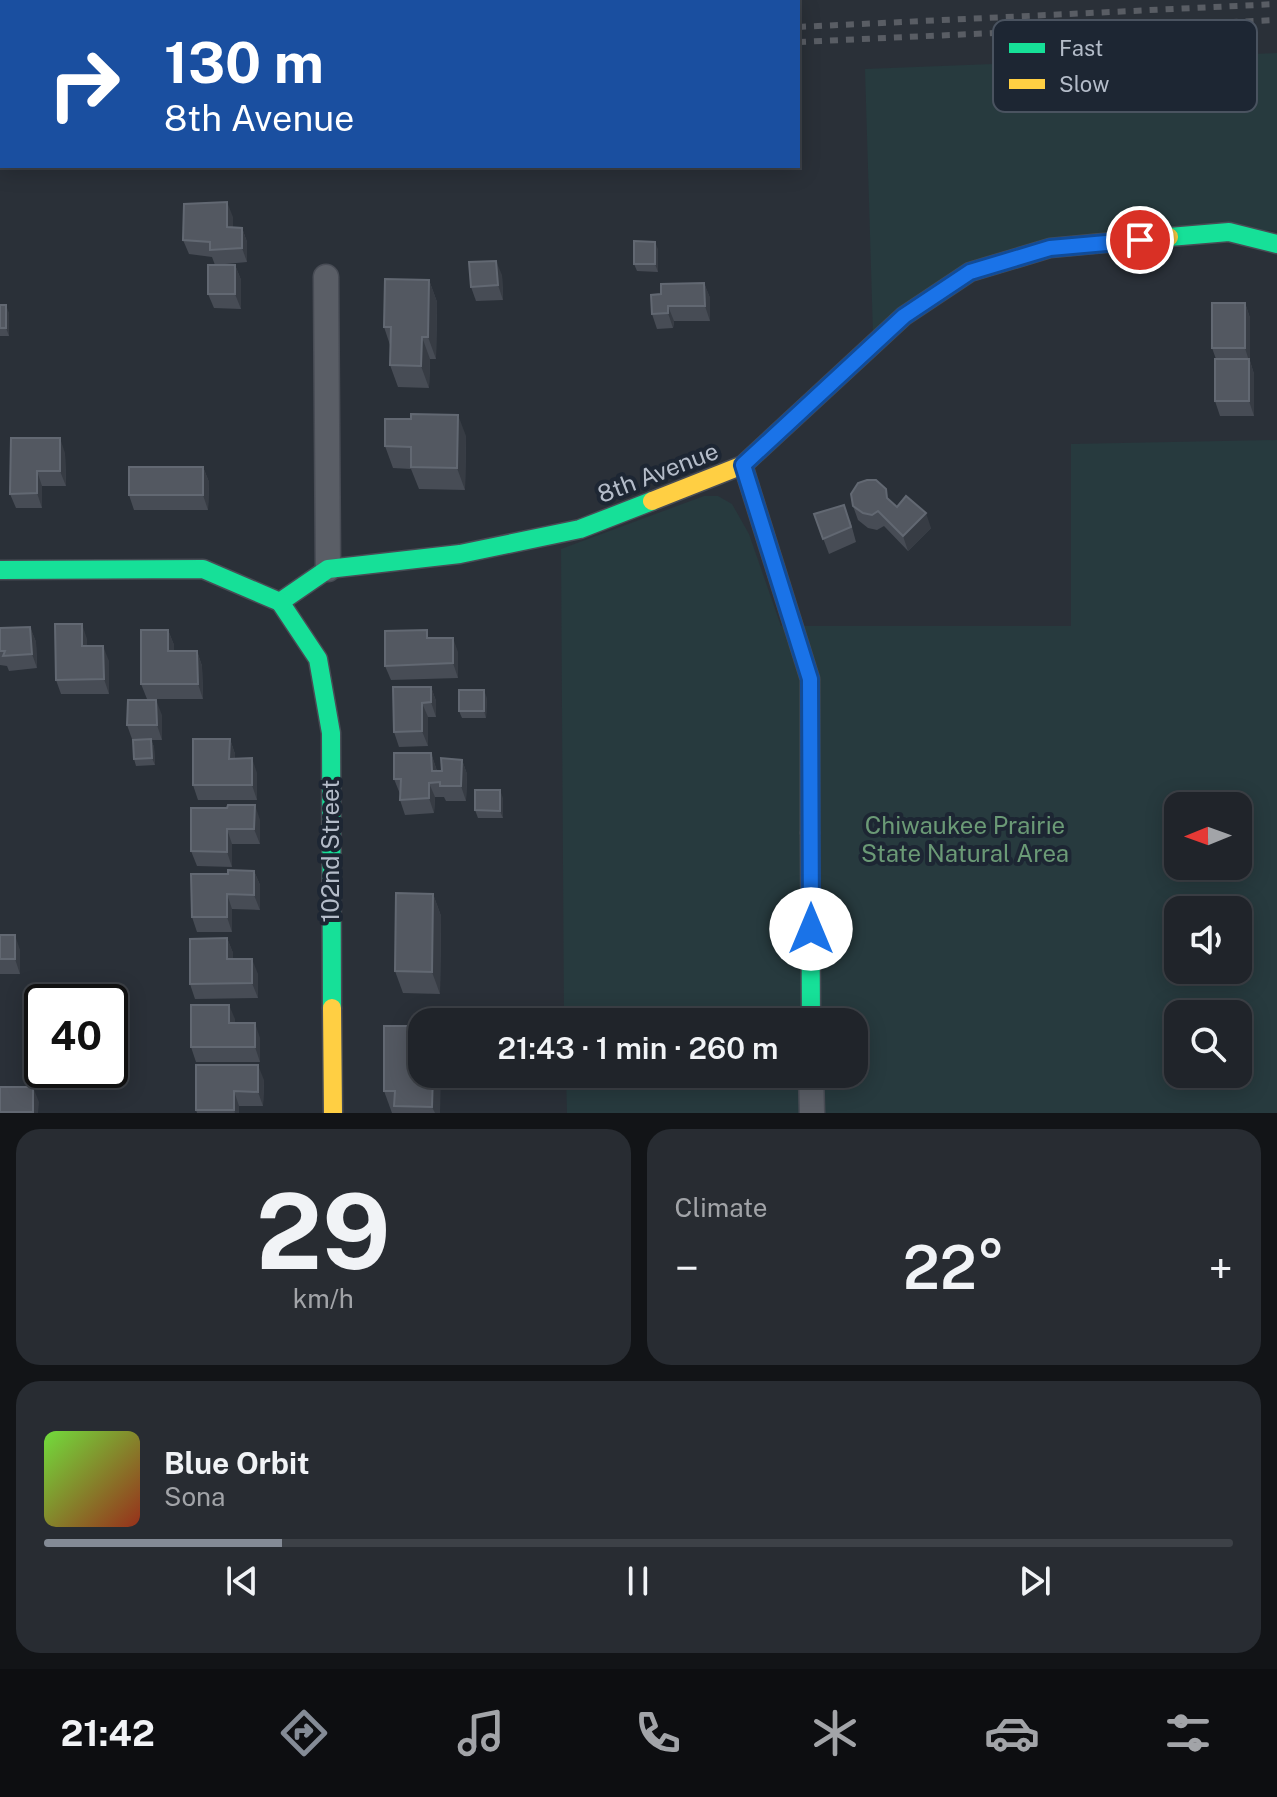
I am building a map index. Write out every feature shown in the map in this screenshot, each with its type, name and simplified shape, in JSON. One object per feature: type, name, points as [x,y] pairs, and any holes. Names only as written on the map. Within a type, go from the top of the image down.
[{"type":"street","name":"8th Avenue","points":[[280,602],[328,569],[460,554],[580,529],[743,465],[904,316],[970,272],[1050,248],[1229,232],[1277,244]]},
{"type":"street","points":[[326,277],[328,569]]},
{"type":"street","points":[[743,465],[810,679],[811,1008]]},
{"type":"street","points":[[0,570],[203,569],[280,602]]},
{"type":"street","name":"102nd Street","points":[[280,602],[318,659],[331,733],[333,1113]]},
{"type":"street","points":[[811,1088],[812,1113]]},
{"type":"green space","points":[[1277,53],[1277,230],[1036,243],[873,334],[865,69],[993,64],[993,112],[1257,112],[1257,54]]},
{"type":"green space","name":"Chiwaukee Prairie State Natural Area","points":[[1277,440],[1277,1113],[567,1113],[566,1088],[868,1088],[868,1008],[564,1008],[561,549],[704,496],[718,496],[732,504],[749,534],[781,626],[1071,626],[1071,444]]},
{"type":"building","points":[[227,202],[227,227],[242,228],[242,248],[210,250],[210,242],[183,240],[184,204]]},
{"type":"building","points":[[634,241],[655,242],[655,264],[634,264]]},
{"type":"building","points":[[496,261],[498,285],[471,287],[469,262]]},
{"type":"building","points":[[208,265],[235,265],[235,294],[208,294]]},
{"type":"building","points":[[385,279],[429,280],[428,337],[422,337],[421,366],[390,365],[391,327],[384,327]]},
{"type":"building","points":[[704,283],[705,306],[668,306],[668,313],[652,314],[651,295],[661,294],[661,284]]},
{"type":"building","points":[[1212,303],[1245,303],[1245,348],[1212,348]]},
{"type":"building","points":[[0,305],[6,305],[6,328],[0,328]]},
{"type":"building","points":[[1215,359],[1249,359],[1249,401],[1215,401]]},
{"type":"building","points":[[411,414],[458,415],[457,468],[411,467],[411,447],[385,446],[385,419],[411,419]]},
{"type":"building","points":[[11,438],[60,438],[60,471],[37,471],[37,493],[10,494]]},
{"type":"building","points":[[129,467],[203,467],[203,495],[129,495]]},
{"type":"building","points":[[876,480],[886,489],[887,498],[897,507],[906,496],[926,513],[903,536],[878,511],[872,515],[853,506],[851,494],[858,483]]},
{"type":"building","points":[[844,505],[851,527],[823,539],[814,514]]},
{"type":"building","points":[[55,624],[82,624],[82,646],[103,646],[104,679],[56,680]]},
{"type":"building","points":[[30,627],[32,654],[3,656],[5,651],[0,651],[0,628]]},
{"type":"building","points":[[141,630],[168,630],[168,651],[197,651],[198,684],[141,684]]},
{"type":"building","points":[[427,630],[427,638],[453,638],[453,663],[385,666],[385,631]]},
{"type":"building","points":[[393,687],[431,687],[431,702],[422,703],[422,731],[394,732]]},
{"type":"building","points":[[459,690],[484,690],[484,711],[459,711]]},
{"type":"building","points":[[128,700],[156,700],[157,725],[127,725]]},
{"type":"building","points":[[151,739],[152,758],[134,759],[133,740]]},
{"type":"building","points":[[193,739],[230,739],[229,759],[252,758],[252,785],[193,785]]},
{"type":"building","points":[[394,753],[431,753],[432,771],[442,771],[441,758],[462,760],[461,786],[429,783],[429,798],[400,800],[401,779],[394,779]]},
{"type":"building","points":[[475,790],[500,790],[500,811],[475,810]]},
{"type":"building","points":[[228,805],[255,805],[254,829],[227,829],[227,852],[191,851],[191,808],[227,808]]},
{"type":"building","points":[[228,870],[254,871],[254,895],[227,894],[227,917],[192,917],[191,874],[228,874]]},
{"type":"building","points":[[396,893],[433,894],[432,972],[395,971]]},
{"type":"building","points":[[0,935],[15,935],[15,959],[0,959]]},
{"type":"building","points":[[227,938],[227,959],[252,959],[252,983],[190,984],[190,939]]},
{"type":"building","points":[[191,1005],[229,1005],[229,1023],[255,1023],[255,1047],[191,1047]]},
{"type":"building","points":[[384,1026],[408,1026],[408,1088],[433,1088],[432,1107],[394,1106],[395,1091],[384,1091]]},
{"type":"building","points":[[196,1065],[258,1065],[258,1092],[234,1091],[234,1110],[196,1110]]},
{"type":"building","points":[[0,1087],[33,1088],[33,1112],[0,1112]]},
{"type":"railway","points":[[800,27],[1277,4]]},
{"type":"railway","points":[[1257,21],[1277,20]]},
{"type":"railway","points":[[800,42],[993,33]]},
{"type":"traffic: fast","points":[[1169,237],[1229,232],[1277,244]]},
{"type":"traffic: fast","points":[[0,570],[203,569],[280,602],[328,569],[460,554],[580,529],[652,501]]},
{"type":"traffic: fast","points":[[280,602],[318,659],[331,733],[332,1008]]},
{"type":"traffic: fast","points":[[810,833],[811,1008]]},
{"type":"traffic: slow","points":[[652,501],[743,465],[904,316],[970,272],[1050,248],[1169,237]]},
{"type":"traffic: slow","points":[[743,465],[810,679],[810,833]]},
{"type":"traffic: slow","points":[[332,1008],[333,1113]]},
{"type":"route","points":[[811,929],[810,679],[743,465],[904,316],[970,272],[1050,248],[1140,240]]}]
